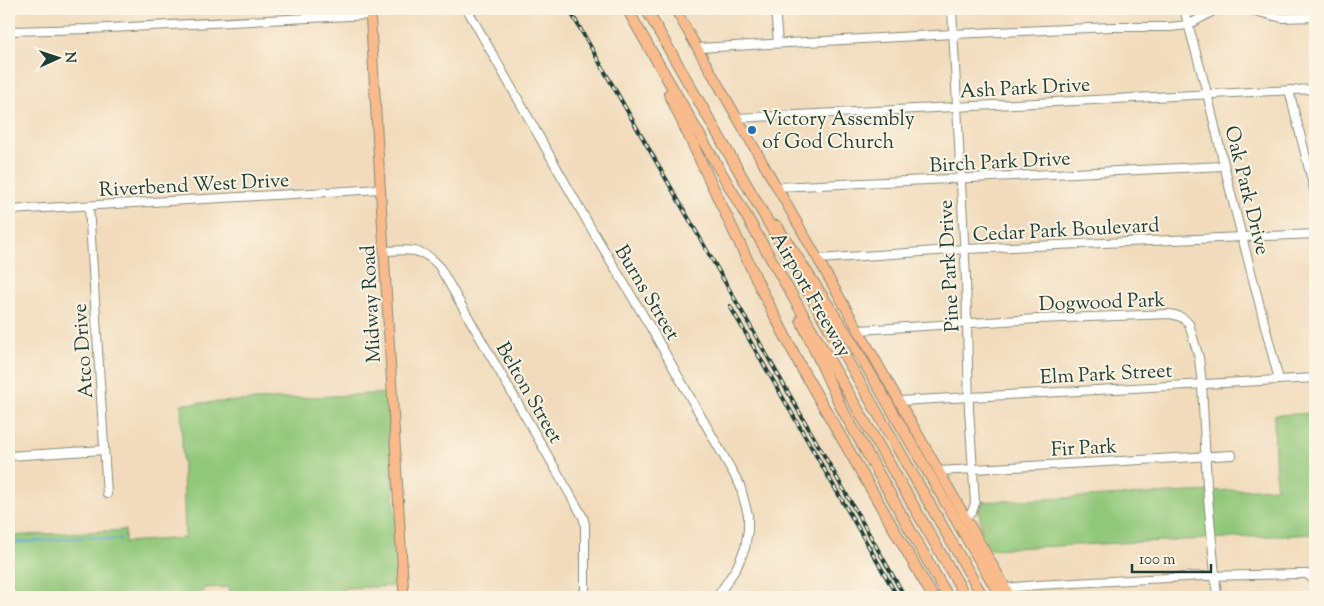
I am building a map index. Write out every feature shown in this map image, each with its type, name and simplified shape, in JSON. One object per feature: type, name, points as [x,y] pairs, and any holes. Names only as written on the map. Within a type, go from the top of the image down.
[{"type":"highway","name":"Airport Freeway","points":[[628,9],[966,597]]},
{"type":"highway","name":"Airport Freeway","points":[[646,9],[983,597]]},
{"type":"highway","points":[[638,27],[644,47],[675,106],[762,291],[802,369],[933,597]]},
{"type":"highway","points":[[754,198],[774,222],[806,269],[1004,593]]},
{"type":"highway","points":[[774,262],[841,407],[947,596]]},
{"type":"main road","name":"Airport Freeway","points":[[675,9],[965,517],[1004,593],[1011,597]]},
{"type":"main road","name":"Midway Road","points":[[370,12],[404,597]]},
{"type":"street","name":"Burns Street","points":[[467,9],[740,486],[748,515],[745,548],[737,567],[716,597]]},
{"type":"street","points":[[775,9],[778,43]]},
{"type":"street","name":"Pine Park Drive","points":[[952,9],[975,507],[965,517]]},
{"type":"street","name":"Oak Park Drive","points":[[1184,9],[1207,93],[1278,380]]},
{"type":"street","points":[[698,48],[953,34],[1170,27],[1188,25],[1217,9]]},
{"type":"street","points":[[1247,9],[1282,18],[1315,16]]},
{"type":"street","points":[[9,31],[98,28],[370,12]]},
{"type":"street","name":"Ash Park Drive","points":[[737,118],[1315,89]]},
{"type":"street","points":[[1289,90],[1311,162],[1315,193]]},
{"type":"street","name":"Birch Park Drive","points":[[777,187],[1224,166]]},
{"type":"street","name":"Riverbend West Drive","points":[[9,210],[381,189]]},
{"type":"street","name":"Atco Drive","points":[[89,206],[107,494]]},
{"type":"street","name":"Cedar Park Boulevard","points":[[818,259],[964,250],[1315,234]]},
{"type":"street","name":"Belton Street","points":[[384,251],[407,250],[422,252],[440,266],[583,517],[585,524],[585,597]]},
{"type":"street","name":"Dogwood Park","points":[[858,330],[1160,314],[1180,316],[1189,324],[1199,358],[1217,597]]},
{"type":"street","name":"Elm Park Street","points":[[899,401],[1315,378]]},
{"type":"street","points":[[9,456],[104,450]]},
{"type":"street","name":"Fir Park","points":[[939,471],[1232,455]]},
{"type":"street","points":[[1004,593],[1038,585],[1215,576],[1307,574],[1315,582]]},
{"type":"green space","points":[[388,393],[399,586],[344,588],[344,597],[230,597],[229,587],[204,588],[200,597],[9,597],[9,536],[125,530],[125,542],[185,538],[181,404]]},
{"type":"green space","points":[[1315,413],[1315,534],[990,549],[981,532],[979,502],[1276,488],[1274,415]]},
{"type":"waterway","points":[[9,543],[94,537],[109,540],[121,539]]},
{"type":"railway","points":[[569,9],[905,597]]},
{"type":"railway","points":[[730,306],[896,594]]},
{"type":"place","name":"Victory Assembly of God Church","points":[[752,130]]}]
